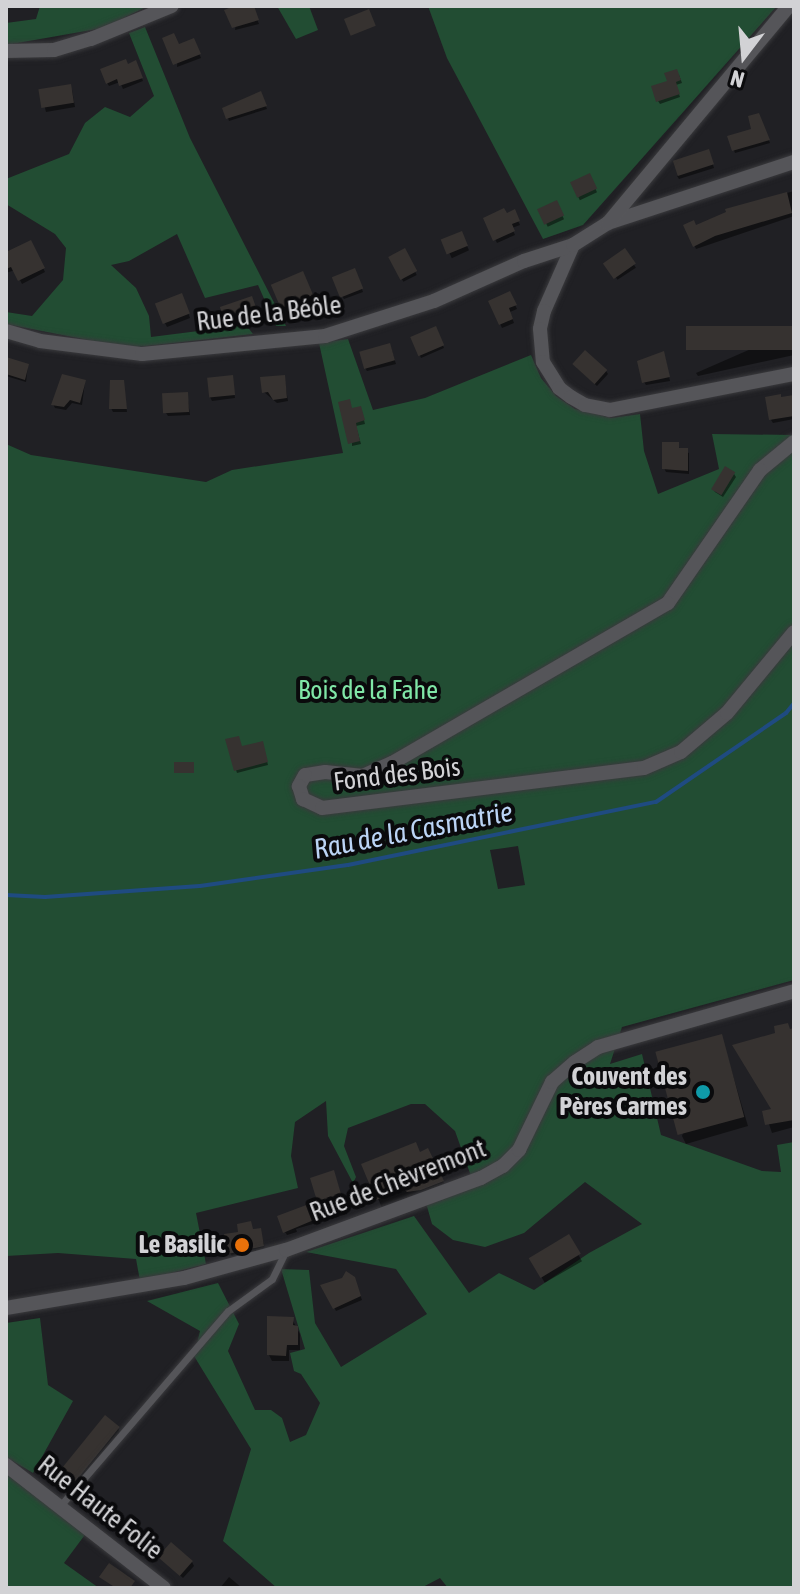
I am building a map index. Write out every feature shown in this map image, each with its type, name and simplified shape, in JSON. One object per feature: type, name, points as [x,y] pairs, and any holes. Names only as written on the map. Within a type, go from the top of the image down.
[{"type":"street","points":[[6,51],[54,50],[91,39],[172,6]]},
{"type":"street","points":[[608,223],[789,6]]},
{"type":"street","points":[[608,223],[794,162]]},
{"type":"street","name":"Rue de la Béôle","points":[[6,331],[40,341],[142,354],[325,336],[410,310],[524,261],[573,245],[608,223]]},
{"type":"street","points":[[573,245],[544,311],[540,329],[543,362],[559,388],[571,397],[585,405],[610,410],[794,374]]},
{"type":"street","name":"Fond des Bois","points":[[794,442],[760,470],[668,603],[392,763],[363,776],[325,772],[305,775],[299,786],[303,799],[322,808],[644,768],[681,752],[727,713],[794,632]]},
{"type":"street","name":"Rue de Chèvremont","points":[[6,1308],[141,1288],[286,1250],[481,1178],[503,1166],[519,1150],[552,1082],[598,1047],[794,991]]},
{"type":"street","name":"Rue Haute Folie","points":[[6,1465],[164,1588]]},
{"type":"lane","points":[[60,1506],[228,1311],[272,1279],[286,1250]]},
{"type":"green space","points":[[40,6],[148,6],[103,28],[6,45],[6,23],[36,19]]},
{"type":"green space","points":[[277,6],[309,6],[318,30],[296,39]]},
{"type":"green space","points":[[428,6],[777,6],[583,225],[543,239],[447,58]]},
{"type":"green space","points":[[145,27],[190,138],[286,326],[276,326],[258,285],[205,298],[177,234],[129,261],[111,265],[136,288],[149,316],[151,337],[246,325],[253,334],[129,348],[6,324],[6,312],[32,316],[63,280],[66,248],[55,234],[6,204],[6,179],[69,154],[85,123],[105,107],[130,117],[154,96],[129,33]]},
{"type":"green space","name":"Bois de la Fahe","points":[[348,339],[373,410],[425,398],[531,355],[541,378],[556,396],[575,409],[611,418],[640,414],[644,451],[658,494],[719,469],[712,434],[794,435],[794,980],[622,1027],[610,1064],[642,1054],[661,1135],[762,1171],[781,1172],[777,1145],[794,1142],[794,1588],[448,1588],[440,1578],[421,1588],[277,1588],[223,1541],[251,1449],[194,1356],[200,1331],[147,1301],[218,1283],[239,1324],[228,1351],[255,1410],[271,1410],[282,1418],[290,1442],[306,1435],[320,1403],[301,1374],[294,1371],[290,1353],[305,1349],[281,1269],[309,1270],[315,1323],[341,1367],[427,1314],[396,1269],[306,1252],[414,1216],[469,1293],[499,1273],[534,1290],[589,1253],[642,1224],[585,1182],[524,1233],[485,1247],[453,1240],[432,1224],[424,1196],[471,1176],[455,1131],[425,1104],[411,1104],[348,1128],[344,1146],[356,1177],[353,1183],[328,1136],[326,1101],[295,1122],[291,1156],[298,1188],[196,1213],[206,1264],[140,1281],[136,1259],[58,1253],[6,1256],[6,444],[31,455],[206,482],[232,470],[343,453],[319,343]],"holes":[[[518,846],[525,885],[498,889],[490,850]]]},
{"type":"green space","points":[[40,1318],[48,1385],[73,1401],[33,1473],[6,1457],[6,1323]]},
{"type":"green space","points":[[6,1470],[87,1532],[64,1563],[99,1588],[6,1588]]},
{"type":"building","points":[[234,6],[254,6],[259,20],[232,28],[224,10]]},
{"type":"building","points":[[369,9],[376,26],[351,36],[344,19]]},
{"type":"building","points":[[174,33],[179,44],[194,38],[201,54],[173,65],[162,38]]},
{"type":"building","points":[[126,59],[128,64],[136,60],[143,78],[119,86],[117,79],[106,84],[100,69]]},
{"type":"building","points":[[677,69],[681,80],[676,82],[680,94],[656,102],[651,86],[667,81],[664,73]]},
{"type":"building","points":[[71,84],[74,103],[41,108],[38,89]]},
{"type":"building","points":[[261,91],[267,106],[226,119],[222,108]]},
{"type":"building","points":[[759,113],[770,140],[732,151],[727,136],[751,129],[748,116]]},
{"type":"building","points":[[709,149],[714,164],[678,176],[673,161]]},
{"type":"building","points":[[590,173],[597,188],[577,198],[570,182]]},
{"type":"building","points":[[787,192],[792,213],[715,236],[693,247],[683,225],[694,220],[696,225],[726,212],[725,209]]},
{"type":"building","points":[[557,200],[564,215],[544,225],[537,209]]},
{"type":"building","points":[[504,208],[507,213],[515,209],[520,221],[512,224],[515,231],[493,241],[483,218]]},
{"type":"building","points":[[462,231],[468,246],[447,254],[441,240]]},
{"type":"building","points":[[31,240],[45,268],[18,281],[11,267],[6,269],[6,252]]},
{"type":"building","points":[[405,248],[417,271],[400,280],[388,257]]},
{"type":"building","points":[[625,248],[636,264],[614,279],[603,263]]},
{"type":"building","points":[[355,268],[363,288],[340,298],[332,277]]},
{"type":"building","points":[[303,271],[313,295],[281,309],[271,285]]},
{"type":"building","points":[[510,291],[517,305],[509,308],[513,319],[499,325],[488,301]]},
{"type":"building","points":[[182,293],[190,314],[163,324],[155,303]]},
{"type":"building","points":[[252,296],[258,313],[226,324],[220,307]]},
{"type":"building","points":[[436,326],[444,345],[418,356],[410,337]]},
{"type":"building","points":[[686,326],[794,326],[794,350],[686,350]]},
{"type":"building","points":[[390,343],[395,360],[364,369],[359,352]]},
{"type":"building","points":[[585,350],[607,370],[595,384],[572,364]]},
{"type":"building","points":[[664,351],[670,377],[642,383],[637,361]]},
{"type":"building","points":[[6,357],[29,364],[25,380],[6,374]]},
{"type":"building","points":[[62,374],[86,380],[80,403],[70,400],[64,407],[51,405]]},
{"type":"building","points":[[233,375],[235,395],[209,398],[207,378]]},
{"type":"building","points":[[285,375],[287,398],[273,400],[268,392],[262,393],[260,377]]},
{"type":"building","points":[[110,380],[124,380],[127,409],[109,409]]},
{"type":"building","points":[[188,392],[189,412],[163,413],[162,393]]},
{"type":"building","points":[[781,394],[781,397],[794,395],[794,416],[769,420],[765,397]]},
{"type":"building","points":[[350,399],[352,408],[361,406],[365,420],[356,423],[360,441],[348,444],[338,402]]},
{"type":"building","points":[[662,442],[679,442],[679,448],[688,448],[688,471],[662,469]]},
{"type":"building","points":[[725,466],[735,472],[721,495],[711,489]]},
{"type":"building","points":[[239,736],[242,746],[263,741],[268,762],[234,771],[225,739]]},
{"type":"building","points":[[174,762],[194,762],[194,773],[174,773]]},
{"type":"building","points":[[788,1023],[790,1029],[794,1028],[794,1120],[765,1125],[762,1111],[771,1109],[732,1045],[775,1033],[774,1026]]},
{"type":"building","name":"Couvent des Pères Carmes","points":[[722,1034],[744,1117],[678,1135],[655,1052]]},
{"type":"building","points":[[416,1142],[420,1152],[428,1148],[444,1181],[421,1190],[407,1192],[404,1189],[376,1200],[361,1164]]},
{"type":"building","points":[[334,1170],[346,1211],[328,1214],[283,1233],[277,1216],[317,1201],[310,1178]]},
{"type":"building","points":[[251,1221],[253,1229],[261,1228],[264,1246],[228,1254],[224,1234],[238,1232],[237,1224]]},
{"type":"building","points":[[569,1234],[581,1254],[541,1278],[529,1258]]},
{"type":"building","points":[[346,1271],[355,1277],[361,1296],[333,1309],[320,1285],[342,1278]]},
{"type":"building","points":[[267,1316],[294,1317],[293,1325],[298,1326],[298,1345],[287,1345],[286,1356],[267,1355]]},
{"type":"building","points":[[105,1415],[120,1427],[71,1487],[57,1475]]},
{"type":"building","points":[[171,1542],[193,1561],[180,1576],[158,1557]]},
{"type":"building","points":[[109,1563],[135,1581],[130,1588],[116,1588],[99,1577]]},
{"type":"waterway","name":"Rau de la Casmatrie","points":[[6,895],[45,897],[200,886],[348,865],[656,802],[786,713],[794,703]]},
{"type":"place","name":"Couvent des Pères Carmes","points":[[703,1092]]},
{"type":"place","name":"Le Basilic","points":[[242,1245]]}]
